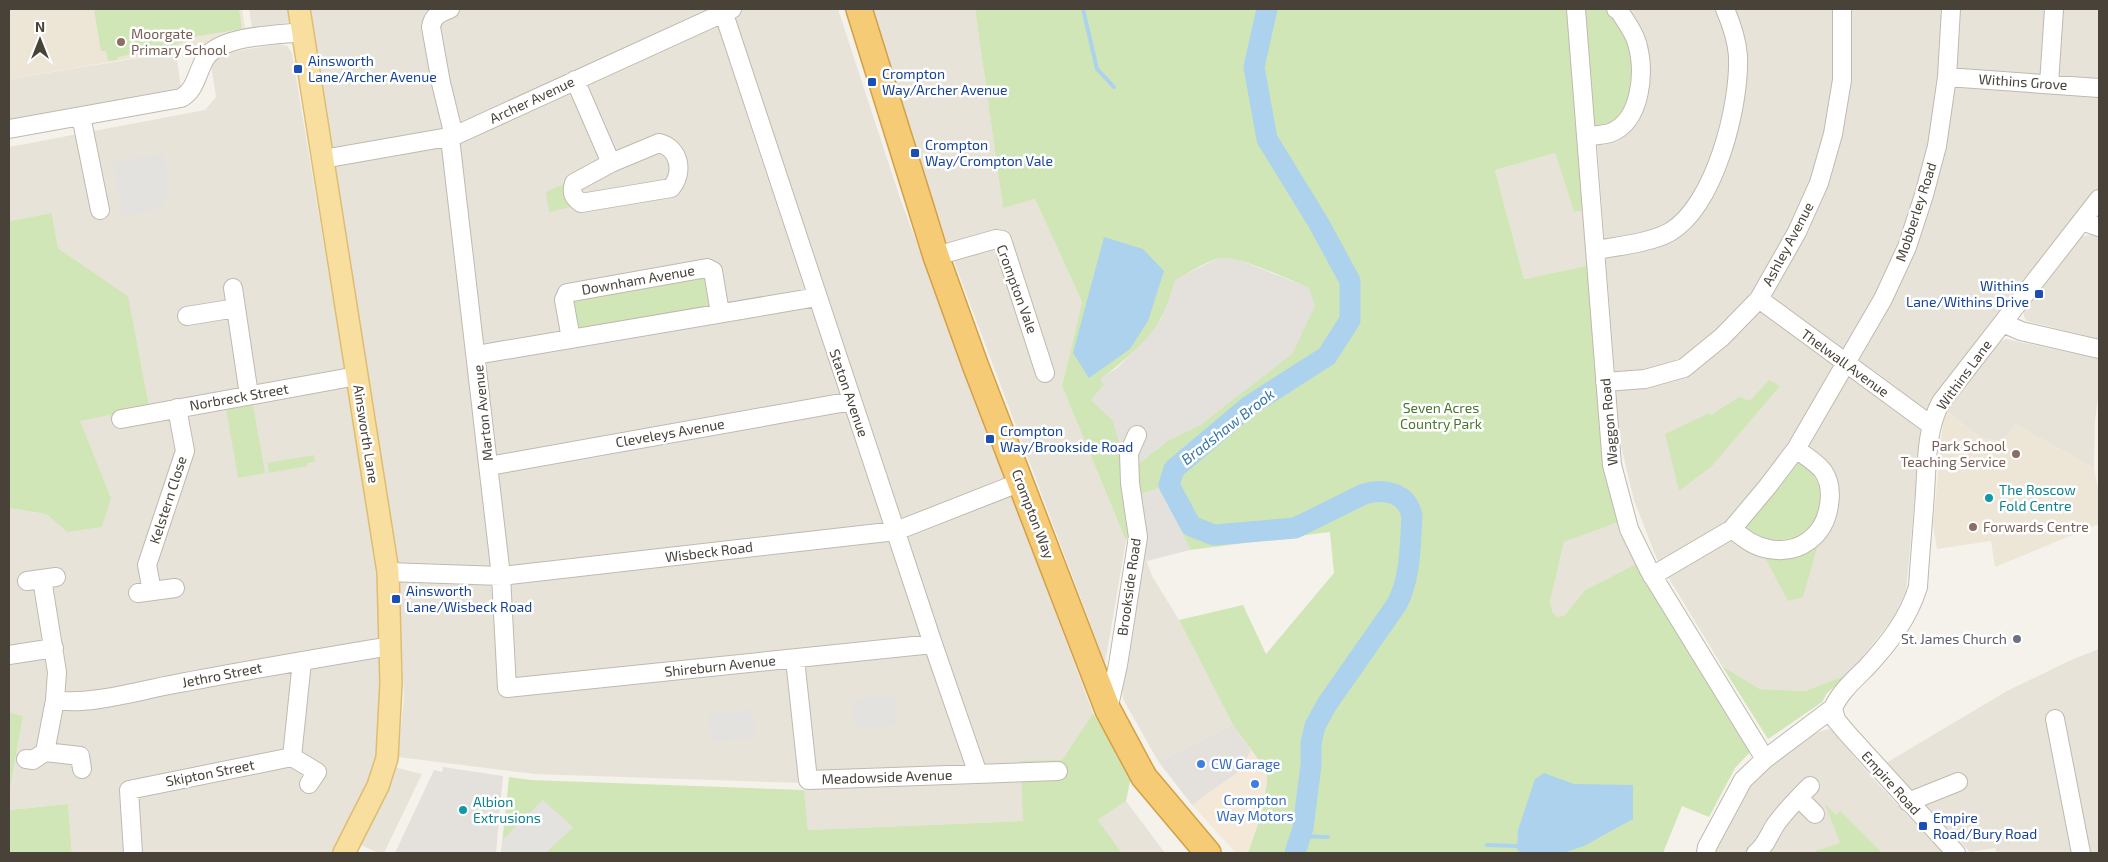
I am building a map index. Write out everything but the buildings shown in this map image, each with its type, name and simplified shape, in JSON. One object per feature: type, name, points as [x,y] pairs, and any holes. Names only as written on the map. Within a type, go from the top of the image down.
[{"type":"highway","name":"Crompton Way","points":[[859,9],[936,256],[976,367],[1108,710],[1144,777],[1208,853]]},
{"type":"main road","name":"Ainsworth Lane","points":[[299,9],[388,572],[391,682],[387,758],[378,786],[344,853]]},
{"type":"street","name":"Marton Avenue","points":[[450,9],[432,19],[431,27],[452,137],[501,576],[508,688]]},
{"type":"street","name":"Waggon Road","points":[[1576,9],[1612,465],[1629,529],[1652,576],[1766,759]]},
{"type":"street","points":[[1587,137],[1611,133],[1626,122],[1634,110],[1638,96],[1640,69],[1636,42],[1620,12],[1616,9]]},
{"type":"street","points":[[1596,250],[1635,243],[1669,232],[1688,217],[1704,192],[1726,140],[1737,86],[1738,54],[1731,22],[1725,9]]},
{"type":"street","name":"Ashley Avenue","points":[[1605,382],[1645,379],[1684,368],[1722,337],[1759,299],[1797,232],[1821,175],[1833,134],[1842,80],[1842,9]]},
{"type":"street","name":"Mobberley Road","points":[[1652,576],[1732,529],[1768,486],[1796,449],[1883,299],[1907,247],[1937,146],[1947,77],[1951,9]]},
{"type":"street","points":[[2049,84],[2054,9]]},
{"type":"street","name":"Archer Avenue","points":[[323,159],[452,137],[727,10]]},
{"type":"street","name":"Staton Avenue","points":[[727,10],[817,297],[978,774]]},
{"type":"street","points":[[9,129],[82,116],[112,104],[181,98],[190,91],[207,57],[222,44],[304,32]]},
{"type":"street","name":"Withins Grove","points":[[1947,77],[2099,88]]},
{"type":"street","points":[[575,80],[611,163]]},
{"type":"street","points":[[82,116],[100,210]]},
{"type":"street","points":[[660,143],[667,144],[674,150],[680,171],[677,180],[671,188],[581,203],[574,198],[572,190],[574,183],[611,163],[660,143]]},
{"type":"street","name":"Withins Lane","points":[[1711,851],[1743,780],[1766,759],[1833,708],[1837,698],[1876,657],[1899,629],[1914,600],[1918,587],[1932,426],[1941,402],[2099,199]]},
{"type":"street","points":[[2082,221],[2099,227]]},
{"type":"street","name":"Crompton Vale","points":[[936,256],[996,239],[1002,240],[1046,373]]},
{"type":"street","name":"Downham Avenue","points":[[571,339],[564,300],[568,293],[670,274],[707,268],[713,271],[720,313]]},
{"type":"street","points":[[233,288],[250,395]]},
{"type":"street","points":[[476,355],[817,297]]},
{"type":"street","name":"Thelwall Avenue","points":[[1759,299],[1932,426]]},
{"type":"street","points":[[187,316],[236,308]]},
{"type":"street","points":[[2003,323],[2021,331],[2099,349]]},
{"type":"street","name":"Norbreck Street","points":[[121,419],[357,376]]},
{"type":"street","name":"Cleveleys Avenue","points":[[489,466],[852,401]]},
{"type":"street","name":"Kelstern Close","points":[[175,588],[145,592],[147,565],[185,451],[177,408]]},
{"type":"street","name":"Brookside Road","points":[[1108,710],[1118,665],[1138,537],[1130,483],[1129,454],[1136,435]]},
{"type":"street","points":[[1732,529],[1752,544],[1783,551],[1801,547],[1816,536],[1828,516],[1830,496],[1828,481],[1822,470],[1796,449]]},
{"type":"street","name":"Wisbeck Road","points":[[388,572],[501,576],[896,531],[1021,482]]},
{"type":"street","points":[[42,579],[57,672],[55,700],[45,752]]},
{"type":"street","name":"Shireburn Avenue","points":[[508,688],[933,644]]},
{"type":"street","name":"Jethro Street","points":[[55,700],[70,702],[88,700],[302,660],[390,646]]},
{"type":"street","points":[[9,655],[54,648]]},
{"type":"street","name":"Meadowside Avenue","points":[[795,658],[808,780],[1058,771]]},
{"type":"street","points":[[302,660],[292,757],[317,772],[309,784]]},
{"type":"street","name":"Empire Road","points":[[1833,708],[1836,720],[1846,732],[1956,853]]},
{"type":"street","points":[[2055,719],[2081,853]]},
{"type":"street","points":[[26,759],[33,760],[45,752],[80,756],[82,769]]},
{"type":"street","name":"Skipton Street","points":[[133,853],[129,790],[292,757]]},
{"type":"street","points":[[1908,802],[1958,782]]},
{"type":"street","points":[[1756,853],[1762,849],[1773,828],[1784,814],[1805,792],[1815,814]]},
{"type":"shaded area","name":"Moorgate Primary School","points":[[9,9],[242,9],[247,39],[9,79]]},
{"type":"shaded area","points":[[249,9],[289,9],[291,22],[252,28]]},
{"type":"shaded area","points":[[306,9],[838,9],[900,198],[1093,713],[1062,760],[1021,762],[1024,821],[808,830],[803,783],[534,774],[398,757],[404,697],[398,560]]},
{"type":"shaded area","points":[[866,9],[975,9],[1003,207],[1035,199],[1082,302],[1062,386],[1126,541],[1105,663],[958,272]]},
{"type":"shaded area","points":[[1624,9],[2099,9],[2099,187],[1929,409],[1920,441],[1906,591],[1892,620],[1849,674],[1805,691],[1760,689],[1722,666],[1656,557],[1634,500],[1620,442],[1597,143]]},
{"type":"shaded area","points":[[279,44],[287,46],[292,53],[377,565],[384,671],[377,754],[368,784],[332,853],[72,853],[68,804],[9,810],[9,795],[23,716],[9,712],[9,508],[46,514],[67,532],[111,498],[79,421],[128,296],[58,248],[52,213],[9,221],[9,147],[205,110],[216,97],[211,65],[219,56],[231,52]]},
{"type":"shaded area","points":[[176,52],[181,88],[9,120],[9,79]]},
{"type":"shaded area","points":[[164,153],[171,196],[162,198],[164,208],[122,216],[113,162]]},
{"type":"shaded area","points":[[1555,153],[1574,212],[1586,210],[1591,265],[1524,279],[1495,170]]},
{"type":"shaded area","points":[[2088,235],[2099,236],[2099,339],[2027,321],[2024,317],[2024,311],[2081,237]]},
{"type":"shaded area","points":[[1223,257],[1239,260],[1310,288],[1316,306],[1293,354],[1200,425],[1169,440],[1127,473],[1091,400],[1104,385],[1099,379],[1117,368],[1161,319],[1175,280]]},
{"type":"shaded area","points":[[2006,339],[2099,359],[2094,468],[2016,425],[2002,442],[1981,438],[1946,411],[2000,342]]},
{"type":"shaded area","points":[[1946,411],[1981,438],[2002,442],[2016,425],[2094,468],[2099,494],[2099,524],[1995,567],[1991,541],[1937,549],[1933,525],[1943,421]]},
{"type":"shaded area","points":[[1162,487],[1190,550],[1147,561],[1143,551],[1139,501],[1141,494]]},
{"type":"shaded area","points":[[1619,522],[1636,564],[1585,590],[1564,616],[1558,618],[1553,613],[1550,602],[1564,542]]},
{"type":"shaded area","points":[[1143,551],[1152,576],[1179,620],[1233,725],[1158,761],[1123,699],[1122,683]]},
{"type":"shaded area","points":[[2099,649],[2099,853],[1997,853],[1995,848],[1970,852],[1886,763],[2007,691],[2071,660]]},
{"type":"shaded area","points":[[895,695],[898,725],[855,729],[852,700]]},
{"type":"shaded area","points":[[753,709],[755,738],[711,742],[708,713]]},
{"type":"shaded area","points":[[1233,725],[1251,750],[1241,770],[1192,805],[1158,761]]},
{"type":"shaded area","points":[[1828,729],[1831,730],[1878,784],[1943,853],[1712,853],[1749,786],[1765,769],[1797,744],[1814,734]]},
{"type":"shaded area","points":[[1251,750],[1266,770],[1267,782],[1262,812],[1248,853],[1236,853],[1192,805],[1241,770]]},
{"type":"shaded area","points":[[394,767],[422,774],[384,853],[378,853],[357,843]]},
{"type":"shaded area","name":"Albion Extrusions","points":[[443,767],[503,776],[496,853],[395,853],[434,770],[442,772]]},
{"type":"shaded area","points":[[543,800],[573,827],[545,853],[502,853],[502,840]]},
{"type":"shaded area","points":[[1126,801],[1165,853],[1122,853],[1098,820]]},
{"type":"green space","points":[[94,9],[239,9],[242,29],[198,36],[169,47],[118,57],[117,60],[108,61],[106,51],[101,51]]},
{"type":"green space","name":"Seven Acres Country Park","points":[[975,9],[1569,9],[1586,210],[1574,212],[1555,153],[1495,170],[1524,279],[1591,265],[1619,522],[1564,542],[1550,602],[1553,613],[1558,617],[1564,616],[1585,590],[1636,564],[1753,749],[1735,768],[1709,817],[1682,806],[1663,853],[1248,853],[1262,812],[1267,782],[1266,770],[1233,725],[1179,620],[1243,605],[1266,654],[1334,573],[1330,532],[1190,550],[1162,487],[1141,494],[1137,465],[1169,440],[1200,425],[1292,354],[1315,306],[1309,288],[1267,270],[1233,259],[1219,258],[1213,260],[1175,280],[1165,309],[1156,326],[1134,351],[1100,379],[1104,385],[1091,400],[1113,421],[1130,483],[1136,523],[1126,541],[1062,386],[1082,302],[1035,199],[1003,208]]},
{"type":"green space","points":[[1582,9],[1604,9],[1611,13],[1626,34],[1633,60],[1632,90],[1628,104],[1615,123],[1594,129]]},
{"type":"green space","points":[[564,184],[565,199],[571,207],[549,212],[546,192]]},
{"type":"green space","points":[[52,213],[58,248],[128,296],[149,407],[80,421],[111,498],[102,527],[67,532],[46,514],[9,508],[9,221]]},
{"type":"green space","points":[[707,276],[712,306],[576,329],[573,297]]},
{"type":"green space","points":[[1769,380],[1780,386],[1712,466],[1679,491],[1665,434],[1709,413],[1711,415],[1739,397],[1750,401]]},
{"type":"green space","points":[[253,405],[265,473],[238,478],[226,409]]},
{"type":"green space","points":[[314,455],[315,462],[307,463],[307,466],[269,473],[267,463]]},
{"type":"green space","points":[[1798,459],[1818,483],[1822,498],[1819,514],[1810,527],[1808,535],[1777,540],[1759,537],[1748,531],[1744,528],[1790,474]]},
{"type":"green space","points":[[1819,541],[1803,597],[1788,601],[1764,556]]},
{"type":"green space","points":[[1722,666],[1760,689],[1805,691],[1849,674],[1827,693],[1822,702],[1768,739]]},
{"type":"green space","points":[[9,712],[23,716],[9,795]]},
{"type":"green space","points":[[1093,713],[1131,777],[1126,801],[1098,820],[1122,853],[545,853],[573,827],[502,840],[509,777],[531,780],[804,790],[808,830],[1023,821],[1021,761],[1062,760]]},
{"type":"green space","points":[[68,804],[72,853],[9,853],[9,810]]},
{"type":"green space","points":[[1825,804],[1836,815],[1840,811],[1881,852],[1810,853],[1840,843]]},
{"type":"water","points":[[1104,237],[1143,249],[1164,271],[1148,321],[1130,349],[1089,378],[1073,353]]},
{"type":"water","points":[[1544,773],[1574,784],[1633,785],[1633,819],[1584,846],[1563,853],[1521,853],[1517,849],[1518,830],[1535,779]]},
{"type":"waterway","points":[[1083,9],[1097,69],[1114,87]]},
{"type":"waterway","name":"Bradshaw Brook","points":[[1267,9],[1254,67],[1267,139],[1318,222],[1350,281],[1350,320],[1327,356],[1249,406],[1174,469],[1169,485],[1191,526],[1214,535],[1295,528],[1364,494],[1372,492],[1387,492],[1400,497],[1409,508],[1412,516],[1407,572],[1397,604],[1327,704],[1315,726],[1311,743],[1311,765],[1303,828],[1295,853]]},
{"type":"waterway","points":[[1300,836],[1328,837]]},
{"type":"waterway","points":[[1487,845],[1517,846]]},
{"type":"place","name":"Moorgate Primary School","points":[[121,42]]},
{"type":"place","name":"Ainsworth Lane/Archer Avenue","points":[[298,69]]},
{"type":"place","name":"Crompton Way/Archer Avenue","points":[[872,82]]},
{"type":"place","name":"Crompton Way/Crompton Vale","points":[[915,153]]},
{"type":"place","name":"Withins Lane/Withins Drive","points":[[2039,294]]},
{"type":"place","name":"Crompton Way/Brookside Road","points":[[990,439]]},
{"type":"place","name":"Park School Teaching Service","points":[[2016,454]]},
{"type":"place","name":"The Roscow Fold Centre","points":[[1989,498]]},
{"type":"place","name":"Forwards Centre","points":[[1973,527]]},
{"type":"place","name":"Ainsworth Lane/Wisbeck Road","points":[[396,599]]},
{"type":"place","name":"St. James Church","points":[[2017,639]]},
{"type":"place","name":"CW Garage","points":[[1201,764]]},
{"type":"place","name":"Crompton Way Motors","points":[[1255,784]]},
{"type":"place","name":"Albion Extrusions","points":[[463,810]]},
{"type":"place","name":"Empire Road/Bury Road","points":[[1923,826]]}]
